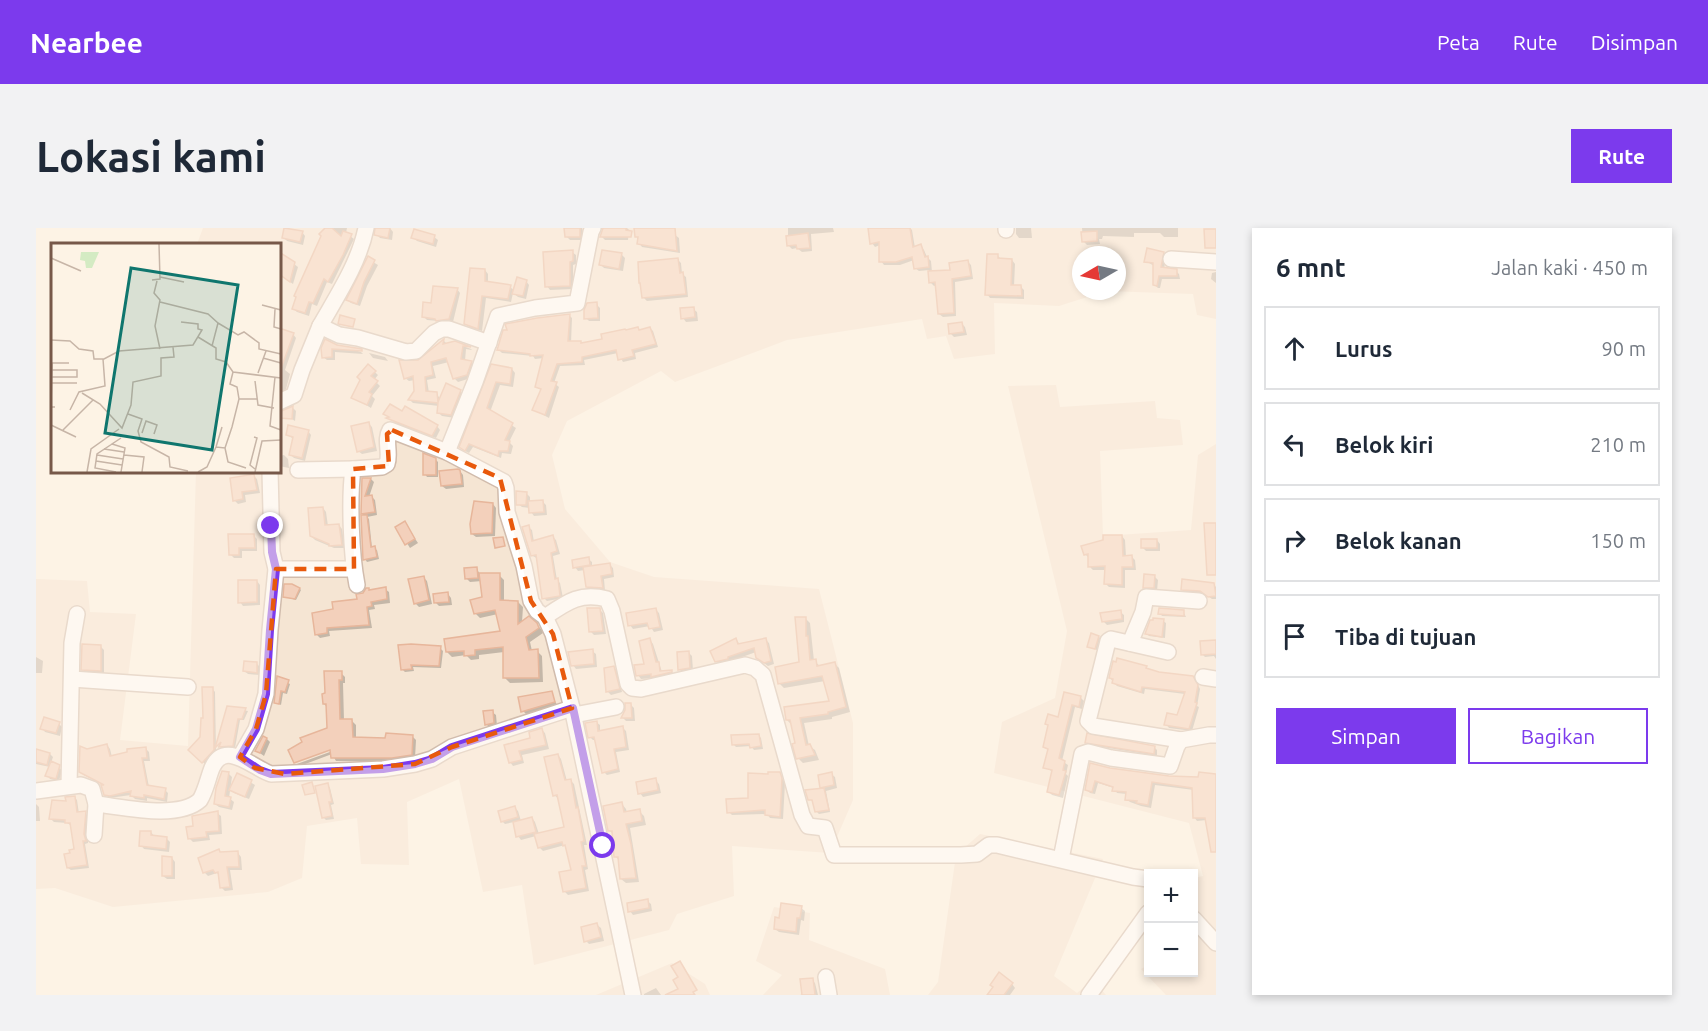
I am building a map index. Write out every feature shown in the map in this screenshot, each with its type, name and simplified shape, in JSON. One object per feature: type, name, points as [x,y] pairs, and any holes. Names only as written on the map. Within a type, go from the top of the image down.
[{"type":"street","points":[[280,402],[295,394],[320,326],[345,282],[366,228]]},
{"type":"street","points":[[447,452],[499,315],[577,303],[582,270],[593,228]]},
{"type":"street","points":[[1171,259],[1216,262]]},
{"type":"street","points":[[320,326],[339,335],[412,352],[419,350],[434,333],[442,329],[449,329],[489,343]]},
{"type":"street","points":[[298,470],[353,469],[387,465],[387,434],[390,430],[447,452],[504,482],[507,512],[524,566],[531,601],[545,617],[553,634],[573,711],[633,995]]},
{"type":"street","points":[[353,469],[354,569],[357,585]]},
{"type":"street","points":[[240,757],[256,729],[266,694],[276,569],[272,552],[270,472]]},
{"type":"street","points":[[276,569],[354,569]]},
{"type":"street","points":[[545,617],[578,597],[607,599],[612,611],[628,684],[632,688],[640,689],[745,665],[755,668],[763,675],[802,814],[808,826],[825,828],[834,855],[977,854],[989,845],[1144,878]]},
{"type":"street","points":[[1130,643],[1143,612],[1146,597],[1199,602]]},
{"type":"street","points":[[69,786],[73,636],[77,614]]},
{"type":"street","points":[[1168,652],[1112,639],[1107,643],[1088,721],[1093,726],[1181,740],[1216,735]]},
{"type":"street","points":[[72,679],[188,687]]},
{"type":"street","points":[[96,804],[148,810],[184,809],[197,803],[202,797],[213,765],[228,755],[240,757],[271,774],[383,769],[432,759],[452,747],[573,711],[616,707]]},
{"type":"street","points":[[1061,859],[1082,754],[1088,753],[1170,766],[1181,740]]},
{"type":"street","points":[[36,791],[82,785],[92,789],[96,804],[94,835]]},
{"type":"street","points":[[1089,995],[1144,920]]},
{"type":"street","points":[[1198,923],[1216,943]]},
{"type":"street","points":[[826,977],[830,995]]},
{"type":"highlighted area","points":[[392,430],[500,478],[531,601],[553,634],[572,708],[452,747],[415,764],[285,774],[255,768],[240,757],[256,729],[266,694],[276,569],[354,569],[353,469],[389,466],[387,434]]},
{"type":"shaded area","points":[[203,228],[1216,228],[1216,319],[1197,315],[1193,294],[1126,292],[1126,246],[1072,246],[1072,300],[1078,300],[1059,306],[994,303],[995,354],[954,359],[946,336],[927,339],[922,319],[787,340],[675,382],[661,371],[567,421],[552,455],[565,509],[610,562],[654,577],[819,589],[853,723],[853,800],[830,853],[732,846],[734,896],[677,914],[669,930],[534,965],[522,885],[483,892],[459,779],[407,802],[409,865],[361,864],[357,818],[307,826],[302,878],[268,892],[113,907],[55,888],[36,889],[36,579],[87,581],[90,612],[136,614],[120,740],[188,746],[196,472],[280,472],[280,243],[197,243]]},
{"type":"shaded area","points":[[1056,385],[1060,407],[1155,401],[1157,418],[1180,420],[1183,445],[1100,451],[1103,536],[1191,530],[1198,455],[1216,444],[1216,995],[1166,995],[1149,977],[1198,977],[1198,877],[1203,876],[1189,823],[994,773],[1002,722],[1055,698],[1067,631],[1008,386]]},
{"type":"shaded area","points":[[980,834],[1103,859],[1054,976],[1077,993],[1093,980],[1106,995],[928,995],[938,982],[956,855]]},
{"type":"shaded area","points":[[774,907],[810,913],[809,940],[885,969],[890,995],[763,995],[782,975],[756,961]]},
{"type":"shaded area","points":[[672,963],[705,984],[710,995],[596,995]]},
{"type":"building","points":[[284,228],[303,231],[300,242],[282,238]]},
{"type":"building","points":[[325,228],[332,228],[341,236],[343,231],[352,234],[328,282],[324,279],[313,303],[309,302],[305,313],[292,309],[296,297],[294,296],[321,236],[319,234]]},
{"type":"building","points":[[375,228],[390,228],[388,238],[374,235]]},
{"type":"building","points":[[564,228],[580,228],[580,237],[565,237]]},
{"type":"building","points":[[603,228],[626,228],[632,231],[631,237],[600,237]]},
{"type":"building","points":[[634,228],[675,228],[677,251],[637,244],[638,237],[635,237]]},
{"type":"building","points":[[868,228],[910,228],[913,247],[921,244],[925,257],[928,256],[929,267],[914,269],[912,257],[896,262],[879,262],[879,242],[870,244]]},
{"type":"building","points":[[414,229],[435,235],[433,244],[411,238]]},
{"type":"building","points":[[1204,229],[1216,229],[1216,248],[1205,248]]},
{"type":"building","points":[[1097,231],[1097,241],[1082,242],[1081,232]]},
{"type":"building","points":[[808,233],[810,248],[797,249],[796,245],[787,246],[786,236]]},
{"type":"building","points":[[1147,248],[1164,252],[1161,267],[1177,269],[1177,276],[1159,276],[1157,286],[1153,285],[1153,263],[1144,262]]},
{"type":"building","points":[[573,250],[573,261],[570,262],[570,286],[545,287],[543,252]]},
{"type":"building","points":[[602,250],[622,253],[619,269],[599,265]]},
{"type":"building","points":[[280,253],[295,262],[290,282],[280,275]]},
{"type":"building","points":[[987,254],[998,254],[998,258],[1012,259],[1011,285],[1021,285],[1022,296],[985,295]]},
{"type":"building","points":[[368,256],[375,260],[364,282],[357,304],[346,300]]},
{"type":"building","points":[[678,258],[680,273],[683,272],[686,294],[642,298],[638,262]]},
{"type":"building","points":[[968,260],[971,276],[952,279],[954,313],[938,314],[935,282],[929,283],[928,271],[950,270],[949,263]]},
{"type":"building","points":[[470,268],[485,269],[485,281],[511,285],[508,299],[482,296],[478,329],[464,324]]},
{"type":"building","points":[[517,277],[527,280],[523,296],[512,294]]},
{"type":"building","points":[[433,286],[458,288],[449,319],[436,321],[422,317],[423,302],[431,303]]},
{"type":"building","points":[[597,302],[598,318],[584,319],[587,303]]},
{"type":"building","points":[[694,307],[695,317],[681,319],[680,308]]},
{"type":"building","points":[[570,314],[568,341],[581,341],[581,343],[602,339],[601,334],[650,327],[656,344],[632,350],[634,356],[618,360],[616,350],[582,357],[582,362],[557,364],[551,381],[557,382],[545,415],[532,410],[541,389],[535,387],[543,355],[530,356],[530,354],[497,350],[503,330],[507,330],[505,324]]},
{"type":"building","points":[[340,315],[355,319],[353,327],[338,324]]},
{"type":"building","points":[[962,322],[964,332],[949,334],[948,324]]},
{"type":"building","points":[[280,328],[294,333],[280,371]]},
{"type":"building","points":[[325,339],[337,345],[362,349],[362,351],[332,349],[332,357],[322,358],[321,348]]},
{"type":"building","points":[[444,339],[443,344],[455,341],[471,347],[463,346],[461,359],[472,361],[467,375],[453,379],[446,358],[431,362],[433,375],[425,377],[426,391],[437,392],[438,402],[446,383],[461,390],[451,415],[437,413],[438,403],[408,400],[414,391],[413,376],[404,379],[399,360],[418,360]]},
{"type":"building","points":[[368,364],[376,371],[371,376],[378,381],[369,392],[372,394],[367,405],[351,398],[360,380],[357,377]]},
{"type":"building","points":[[491,364],[512,368],[510,384],[496,382],[487,408],[513,423],[505,440],[510,441],[508,451],[499,451],[498,456],[469,444],[465,451],[459,447]]},
{"type":"building","points":[[390,404],[402,411],[405,406],[438,425],[432,436],[386,418],[389,417],[383,414]]},
{"type":"building","points":[[293,406],[292,419],[280,418],[280,412]]},
{"type":"building","points":[[369,422],[374,447],[357,452],[351,426]]},
{"type":"building","points":[[288,425],[309,430],[302,458],[289,455],[293,437],[286,435]]},
{"type":"building","points":[[423,453],[436,458],[436,475],[423,475]]},
{"type":"building","points":[[458,469],[462,484],[441,486],[439,471]]},
{"type":"building","points":[[254,474],[257,490],[242,492],[243,499],[233,501],[230,478]]},
{"type":"building","points":[[362,478],[371,478],[365,496],[372,495],[375,512],[361,514]]},
{"type":"building","points":[[516,491],[527,492],[526,505],[516,505]]},
{"type":"building","points":[[543,500],[544,512],[529,513],[528,501]]},
{"type":"building","points":[[474,501],[493,503],[492,533],[471,534],[470,524]]},
{"type":"building","points":[[323,507],[325,525],[339,524],[342,545],[329,546],[310,536],[308,508]]},
{"type":"building","points":[[361,515],[367,515],[371,547],[375,546],[377,557],[363,560]]},
{"type":"building","points":[[405,521],[415,539],[405,545],[395,527]]},
{"type":"building","points":[[1204,523],[1216,523],[1216,575],[1207,575]]},
{"type":"building","points":[[529,525],[532,541],[553,535],[557,551],[551,553],[560,596],[542,599],[536,555],[531,556],[522,527]]},
{"type":"building","points":[[228,534],[254,534],[255,548],[239,548],[239,555],[229,555]]},
{"type":"building","points":[[1103,535],[1122,535],[1123,556],[1132,555],[1133,567],[1122,567],[1122,585],[1104,584],[1105,566],[1088,567],[1088,554],[1084,555],[1081,546],[1103,540]]},
{"type":"building","points":[[503,537],[505,546],[495,548],[493,538]]},
{"type":"building","points":[[1141,539],[1157,539],[1157,548],[1141,548]]},
{"type":"building","points":[[589,557],[590,565],[573,568],[572,560]]},
{"type":"building","points":[[610,563],[612,574],[601,576],[603,588],[586,587],[583,567]]},
{"type":"building","points":[[477,567],[478,578],[465,579],[464,568]]},
{"type":"building","points":[[479,573],[500,573],[500,600],[518,601],[518,624],[529,616],[537,623],[539,628],[526,637],[529,650],[538,649],[539,678],[503,678],[503,647],[475,650],[475,655],[464,656],[464,651],[446,652],[444,639],[500,631],[495,610],[474,614],[470,600],[482,597]]},
{"type":"building","points":[[1144,574],[1155,575],[1154,588],[1143,588]]},
{"type":"building","points":[[424,576],[429,600],[414,604],[408,579]]},
{"type":"building","points":[[1182,579],[1214,583],[1216,596],[1208,597],[1200,591],[1181,590]]},
{"type":"building","points":[[238,580],[257,580],[257,602],[238,603]]},
{"type":"building","points":[[284,584],[292,584],[300,588],[295,599],[283,597]]},
{"type":"building","points":[[386,587],[387,599],[371,602],[372,606],[367,607],[369,625],[327,628],[327,633],[315,635],[312,613],[333,609],[332,602],[357,599],[356,594],[363,593],[366,588],[369,590]]},
{"type":"building","points":[[448,592],[449,602],[434,603],[433,594]]},
{"type":"building","points":[[587,608],[600,608],[603,631],[589,632]]},
{"type":"building","points":[[656,608],[660,627],[649,629],[647,623],[628,626],[626,613]]},
{"type":"building","points":[[1159,608],[1184,610],[1184,616],[1158,614]]},
{"type":"building","points":[[1121,610],[1122,619],[1102,622],[1100,613]]},
{"type":"building","points":[[795,617],[806,617],[810,660],[816,659],[817,666],[835,662],[846,707],[828,712],[828,714],[800,718],[806,745],[810,744],[815,755],[796,759],[790,720],[786,720],[784,707],[829,701],[822,676],[778,684],[775,667],[799,662]]},
{"type":"building","points":[[1153,618],[1164,619],[1162,637],[1145,634]]},
{"type":"building","points":[[1091,633],[1099,636],[1095,649],[1087,647]]},
{"type":"building","points":[[650,638],[660,671],[672,670],[672,672],[651,677],[651,674],[636,676],[634,665],[644,664],[639,641]]},
{"type":"building","points":[[736,638],[738,644],[766,638],[771,661],[764,663],[756,658],[754,648],[715,662],[710,651]]},
{"type":"building","points":[[1216,640],[1216,654],[1201,655],[1200,641]]},
{"type":"building","points":[[82,644],[101,645],[101,671],[81,670]]},
{"type":"building","points":[[398,645],[441,646],[439,666],[411,665],[412,669],[401,670]]},
{"type":"building","points":[[593,649],[594,664],[571,666],[568,652]]},
{"type":"building","points":[[689,651],[690,668],[678,670],[677,652]]},
{"type":"building","points":[[1117,658],[1147,666],[1146,668],[1159,672],[1193,676],[1198,685],[1195,702],[1197,703],[1189,729],[1164,725],[1167,713],[1177,715],[1185,692],[1142,687],[1141,692],[1112,683],[1113,679],[1109,678],[1113,661],[1116,662]]},
{"type":"building","points":[[244,661],[257,662],[257,673],[243,671]]},
{"type":"building","points":[[614,666],[620,689],[606,692],[604,668]]},
{"type":"building","points":[[324,671],[342,671],[342,680],[339,680],[340,719],[352,719],[353,737],[385,738],[386,733],[413,735],[412,755],[392,758],[331,758],[330,750],[294,763],[288,750],[302,742],[300,738],[327,728],[326,704],[323,704],[322,694],[325,693]]},
{"type":"building","points":[[277,676],[289,680],[285,692],[281,691],[279,704],[274,703]]},
{"type":"building","points":[[202,687],[213,687],[214,750],[202,763],[188,750],[200,737],[201,718],[203,718]]},
{"type":"building","points":[[552,691],[555,702],[521,712],[518,697]]},
{"type":"building","points":[[1064,692],[1081,696],[1079,707],[1072,705],[1059,758],[1065,761],[1063,770],[1066,771],[1059,795],[1047,792],[1052,770],[1043,768],[1048,749],[1043,747],[1048,714],[1058,717]]},
{"type":"building","points":[[625,703],[631,703],[632,718],[621,718],[625,710]]},
{"type":"building","points":[[227,706],[246,708],[242,719],[238,719],[233,746],[219,747],[221,742],[215,748]]},
{"type":"building","points":[[493,710],[494,723],[485,725],[483,711]]},
{"type":"building","points":[[44,717],[60,722],[56,733],[40,729]]},
{"type":"building","points":[[597,721],[598,731],[623,726],[626,747],[614,749],[618,769],[602,773],[594,737],[588,738],[585,723]]},
{"type":"building","points":[[542,728],[546,745],[519,751],[522,760],[509,763],[504,745],[530,738],[529,732]]},
{"type":"building","points":[[1087,733],[1155,746],[1154,754],[1085,743]]},
{"type":"building","points":[[759,734],[761,746],[750,748],[749,744],[732,745],[731,735]]},
{"type":"building","points":[[263,736],[267,738],[260,753],[255,751]]},
{"type":"building","points":[[107,744],[110,756],[127,752],[127,749],[146,747],[147,758],[142,758],[147,785],[166,788],[164,799],[144,795],[144,798],[130,796],[131,791],[110,796],[104,795],[101,785],[104,785],[79,772],[80,746],[87,749]]},
{"type":"building","points":[[36,749],[50,753],[47,765],[36,762]]},
{"type":"building","points":[[558,754],[565,780],[571,779],[576,808],[578,807],[586,866],[582,866],[586,888],[563,892],[559,872],[571,870],[565,845],[563,846],[562,842],[538,848],[534,834],[564,827],[557,795],[553,796],[544,757]]},
{"type":"building","points":[[51,761],[60,765],[56,779],[45,776]]},
{"type":"building","points":[[1090,763],[1169,776],[1198,777],[1199,772],[1216,774],[1216,852],[1211,852],[1205,818],[1193,818],[1192,788],[1152,782],[1148,805],[1136,803],[1137,801],[1125,800],[1126,792],[1112,791],[1113,787],[1095,781],[1092,792],[1085,790]]},
{"type":"building","points":[[222,771],[229,772],[225,796],[231,797],[229,807],[214,804],[216,788]]},
{"type":"building","points":[[768,772],[780,772],[782,778],[780,817],[765,815],[765,810],[727,813],[726,799],[748,798],[748,773],[768,774]]},
{"type":"building","points":[[832,772],[834,785],[820,788],[818,775]]},
{"type":"building","points":[[237,773],[252,780],[245,797],[229,790]]},
{"type":"building","points":[[656,778],[658,790],[638,794],[636,782]]},
{"type":"building","points":[[312,782],[315,793],[305,795],[302,785]]},
{"type":"building","points":[[328,783],[332,816],[322,818],[315,786]]},
{"type":"building","points":[[824,788],[829,810],[815,812],[812,800],[808,800],[805,790]]},
{"type":"building","points":[[75,796],[77,812],[86,811],[84,834],[86,841],[83,841],[87,865],[67,868],[64,854],[74,849],[70,823],[65,823],[65,820],[49,819],[52,800],[66,801],[65,797]]},
{"type":"building","points":[[622,802],[624,812],[640,809],[642,821],[626,824],[636,878],[620,879],[618,857],[614,857],[612,831],[608,831],[603,806]]},
{"type":"building","points":[[515,806],[518,817],[501,822],[498,811]]},
{"type":"building","points":[[218,811],[219,831],[206,832],[207,837],[188,839],[186,827],[193,826],[192,816]]},
{"type":"building","points":[[532,817],[536,832],[516,837],[513,822]]},
{"type":"building","points":[[140,831],[151,831],[151,835],[167,837],[166,849],[139,846]]},
{"type":"building","points":[[219,849],[220,852],[238,851],[239,867],[227,867],[230,887],[220,888],[218,872],[215,873],[213,870],[203,873],[198,858]]},
{"type":"building","points":[[162,856],[172,857],[172,876],[162,876]]},
{"type":"building","points":[[648,899],[649,908],[628,912],[627,903]]},
{"type":"building","points":[[781,903],[802,906],[800,918],[797,918],[796,932],[774,929],[775,917],[779,918]]},
{"type":"building","points":[[597,923],[601,937],[584,942],[581,927]]},
{"type":"building","points":[[680,961],[697,990],[693,992],[695,995],[665,995],[678,989],[673,980],[678,977],[671,966]]},
{"type":"building","points":[[999,972],[1013,983],[1004,995],[987,995],[993,987],[990,985]]},
{"type":"building","points":[[813,978],[815,995],[802,995],[800,979]]},
{"type":"route","points":[[271,526],[272,552],[276,569],[266,694],[256,729],[240,757],[271,774],[383,769],[432,759],[452,747],[573,708],[603,846]]}]
